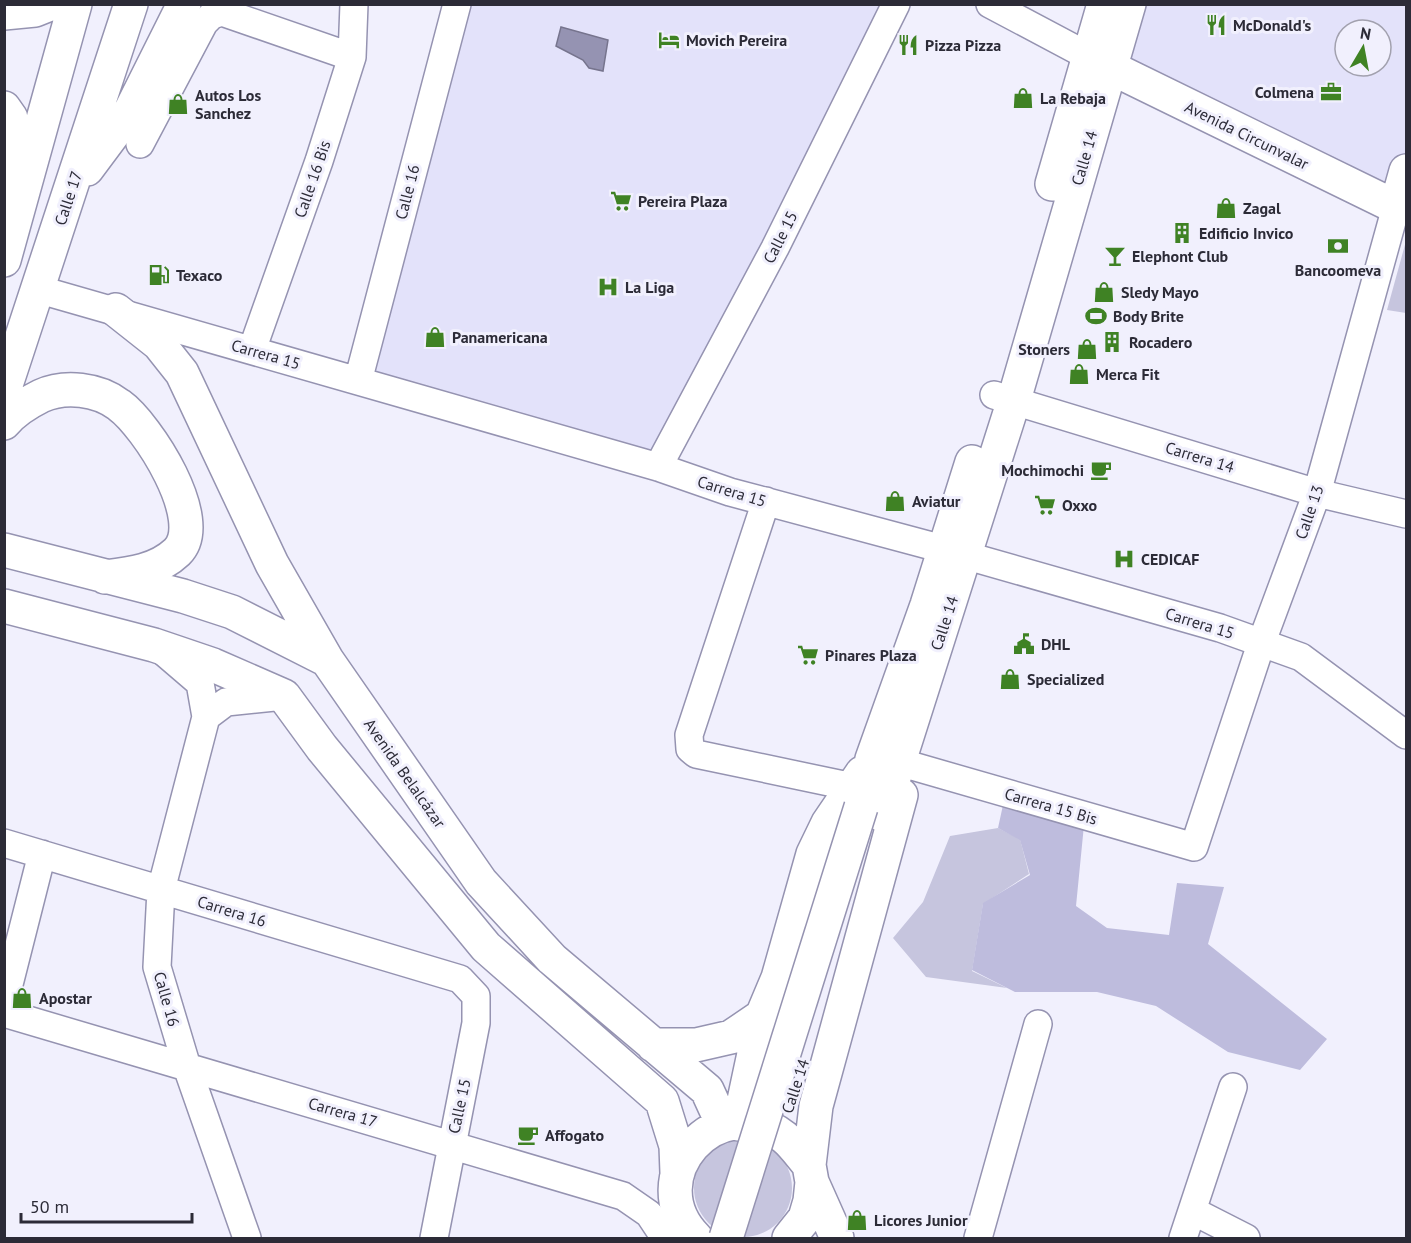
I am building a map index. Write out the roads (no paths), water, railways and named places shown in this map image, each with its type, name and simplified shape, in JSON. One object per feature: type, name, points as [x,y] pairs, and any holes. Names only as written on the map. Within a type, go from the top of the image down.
[{"type":"main road","points":[[4,13],[35,10],[50,4]]},
{"type":"main road","points":[[4,260],[75,4]]},
{"type":"main road","name":"Calle 17","points":[[4,391],[131,4]]},
{"type":"main road","points":[[70,192],[131,110],[184,4]]},
{"type":"main road","name":"Calle 14","points":[[726,1239],[865,803],[938,644],[955,553],[1004,398],[1099,62],[1104,4]]},
{"type":"main road","name":"Calle 14","points":[[1099,62],[1129,4]]},
{"type":"main road","name":"Avenida Circunvalar","points":[[1099,62],[1401,209]]},
{"type":"main road","points":[[4,108],[11,118],[17,179],[4,248]]},
{"type":"main road","name":"Calle 13","points":[[1401,209],[1407,171]]},
{"type":"main road","points":[[116,310],[159,344],[182,373],[272,564],[327,660]]},
{"type":"main road","points":[[4,423],[27,403],[51,391],[75,389],[97,393],[118,403],[135,418],[156,449],[180,498],[186,523],[185,539],[177,551],[159,564],[140,572],[105,577]]},
{"type":"main road","name":"Avenida Belalcázar","points":[[4,550],[183,596],[232,612],[327,660],[480,882],[552,959],[707,1090],[731,1124]]},
{"type":"main road","name":"Calle 14","points":[[748,1239],[865,803],[872,759],[927,605],[955,553]]},
{"type":"main road","points":[[4,606],[154,645],[213,665],[284,696],[330,757],[486,947],[662,1101],[676,1146],[675,1193],[684,1237]]},
{"type":"main road","points":[[4,620],[188,671]]},
{"type":"main road","points":[[789,1239],[805,1218],[816,1106],[826,1061],[909,765],[938,644]]},
{"type":"main road","points":[[731,1124],[762,1016],[778,978],[813,854],[828,823],[865,803]]},
{"type":"main road","points":[[653,1045],[696,1044],[731,1037],[762,1016]]},
{"type":"main road","points":[[677,1173],[689,1149],[710,1131],[731,1124],[753,1124],[770,1128],[785,1137],[810,1174],[837,1239]]},
{"type":"street","name":"Calle 16 Bis","points":[[252,350],[319,161],[352,57],[354,4]]},
{"type":"street","name":"Calle 16","points":[[358,381],[457,4]]},
{"type":"street","name":"Calle 15","points":[[658,467],[775,248],[896,4]]},
{"type":"street","points":[[990,4],[1099,62]]},
{"type":"street","points":[[140,144],[204,23],[212,15],[222,12],[352,57]]},
{"type":"street","name":"Calle 13","points":[[1194,847],[1261,644],[1317,493],[1401,209]]},
{"type":"street","name":"Carrera 15","points":[[37,289],[658,467],[730,492],[1220,628],[1301,657],[1407,735]]},
{"type":"street","name":"Carrera 14","points":[[1004,398],[1317,493],[1407,514]]},
{"type":"street","points":[[766,501],[690,735],[690,749],[696,754],[865,803]]},
{"type":"street","name":"Calle 16","points":[[154,645],[200,683],[206,717],[161,890],[157,967],[187,1067],[247,1239]]},
{"type":"street","points":[[206,717],[226,702],[284,696]]},
{"type":"street","name":"Carrera 15 Bis","points":[[909,765],[1194,847]]},
{"type":"street","name":"Carrera 16","points":[[4,843],[460,979]]},
{"type":"street","points":[[4,1004],[42,854]]},
{"type":"street","name":"Calle 15","points":[[434,1239],[476,1023],[476,996],[460,979]]},
{"type":"street","name":"Carrera 17","points":[[4,1013],[451,1143],[623,1196],[684,1237]]},
{"type":"street","points":[[978,1239],[1038,1024]]},
{"type":"street","points":[[1183,1239],[1193,1211],[1203,1170],[1233,1087]]},
{"type":"street","points":[[1193,1211],[1246,1239]]},
{"type":"place","name":"McDonald's","points":[[1216,25]]},
{"type":"place","name":"Movich Pereira","points":[[669,40]]},
{"type":"place","name":"Pizza Pizza","points":[[908,45]]},
{"type":"place","name":"Colmena","points":[[1331,92]]},
{"type":"place","name":"La Rebaja","points":[[1023,98]]},
{"type":"place","name":"Autos Los Sanchez","points":[[178,104]]},
{"type":"place","name":"Pereira Plaza","points":[[621,201]]},
{"type":"place","name":"Zagal","points":[[1226,208]]},
{"type":"place","name":"Edificio Invico","points":[[1182,233]]},
{"type":"place","name":"Bancoomeva","points":[[1338,246]]},
{"type":"place","name":"Elephont Club","points":[[1115,256]]},
{"type":"place","name":"Texaco","points":[[159,275]]},
{"type":"place","name":"La Liga","points":[[608,287]]},
{"type":"place","name":"Sledy Mayo","points":[[1104,292]]},
{"type":"place","name":"Body Brite","points":[[1096,316]]},
{"type":"place","name":"Panamericana","points":[[435,337]]},
{"type":"place","name":"Rocadero","points":[[1112,342]]},
{"type":"place","name":"Stoners","points":[[1087,349]]},
{"type":"place","name":"Merca Fit","points":[[1079,374]]},
{"type":"place","name":"Mochimochi","points":[[1101,470]]},
{"type":"place","name":"Aviatur","points":[[895,501]]},
{"type":"place","name":"Oxxo","points":[[1045,505]]},
{"type":"place","name":"CEDICAF","points":[[1124,559]]},
{"type":"place","name":"DHL","points":[[1024,644]]},
{"type":"place","name":"Pinares Plaza","points":[[808,655]]},
{"type":"place","name":"Specialized","points":[[1010,679]]},
{"type":"place","name":"Apostar","points":[[22,998]]},
{"type":"place","name":"Affogato","points":[[528,1135]]},
{"type":"place","name":"Licores Junior","points":[[857,1220]]}]
